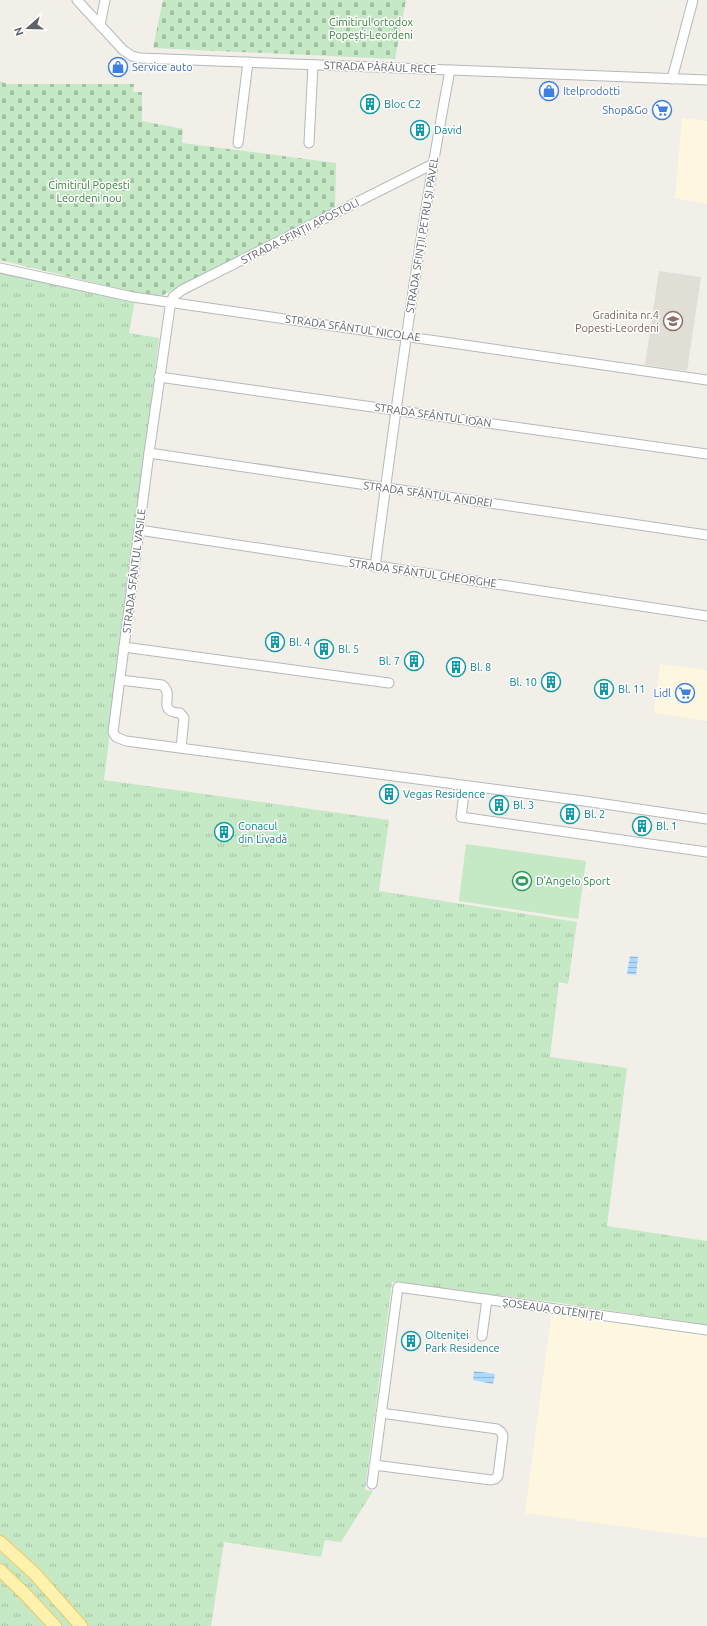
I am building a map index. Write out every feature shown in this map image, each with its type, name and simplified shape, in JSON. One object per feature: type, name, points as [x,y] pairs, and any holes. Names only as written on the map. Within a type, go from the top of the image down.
[{"type":"main road","points":[[0,1542],[35,1574],[81,1626]]},
{"type":"main road","points":[[0,1570],[55,1626]]},
{"type":"street","name":"STRADA PÂRÂUL RECE","points":[[77,0],[123,50],[136,57],[707,80]]},
{"type":"street","points":[[100,25],[105,0]]},
{"type":"street","points":[[672,79],[693,0]]},
{"type":"street","points":[[238,143],[248,62]]},
{"type":"street","points":[[309,143],[313,65]]},
{"type":"street","name":"STRADA SFINȚII PETRU ȘI PAVEL","points":[[375,567],[406,336],[433,164],[450,70]]},
{"type":"street","name":"STRADA SFINȚII APOSTOLI","points":[[171,302],[175,294],[182,290],[433,164]]},
{"type":"street","name":"STRADA SFÂNTUL NICOLAE","points":[[0,268],[133,297],[707,380]]},
{"type":"street","name":"STRADA SFÂNTUL VASILE","points":[[171,302],[148,453],[124,647],[390,683]]},
{"type":"street","name":"STRADA SFÂNTUL IOAN","points":[[159,377],[396,409],[707,454]]},
{"type":"street","name":"STRADA SFÂNTUL ANDREI","points":[[148,453],[707,535]]},
{"type":"street","name":"STRADA SFÂNTUL GHEORGHE","points":[[139,530],[375,567],[707,616]]},
{"type":"street","points":[[124,647],[113,728],[116,737],[126,741],[707,820]]},
{"type":"street","points":[[120,680],[165,686],[167,693],[166,706],[168,710],[170,712],[180,713],[184,718],[181,748]]},
{"type":"street","points":[[465,786],[461,817],[707,852]]},
{"type":"street","name":"ȘOSEAUA OLTENIȚEI","points":[[381,1413],[398,1287],[707,1330]]},
{"type":"street","points":[[482,1336],[487,1299]]},
{"type":"street","points":[[372,1484],[374,1465],[381,1413],[497,1429],[503,1436],[498,1476],[491,1480],[374,1465]]},
{"type":"shaded area","points":[[682,118],[707,121],[707,204],[675,198]]},
{"type":"shaded area","name":"Gradinita nr.4 Popesti-Leordeni","points":[[659,271],[701,277],[687,371],[645,365]]},
{"type":"shaded area","name":"Lidl","points":[[660,664],[707,670],[707,721],[654,713]]},
{"type":"shaded area","points":[[553,1302],[707,1325],[707,1538],[525,1513]]},
{"type":"green space","name":"Cimitirul ortodox Popești-Leordeni","points":[[163,0],[406,0],[395,59],[153,48]]},
{"type":"green space","name":"Cimitirul Popesti Leordeni nou","points":[[0,81],[7,84],[134,84],[133,92],[142,92],[142,121],[183,129],[182,143],[336,163],[335,209],[161,296],[136,293],[0,260]]},
{"type":"green space","points":[[0,272],[135,300],[129,333],[159,338],[104,780],[389,820],[379,891],[577,922],[568,984],[559,982],[550,1057],[627,1068],[607,1226],[707,1241],[707,1325],[553,1302],[392,1282],[365,1490],[373,1491],[341,1542],[325,1540],[321,1557],[224,1542],[211,1626],[0,1626]]},
{"type":"green space","name":"D'Angelo Sport","points":[[466,844],[586,861],[578,919],[459,901]]},
{"type":"water","points":[[630,956],[638,957],[636,975],[627,974]]},
{"type":"water","points":[[474,1371],[495,1374],[493,1384],[473,1380]]},
{"type":"place","name":"Service auto","points":[[118,67]]},
{"type":"place","name":"Itelprodotti","points":[[549,91]]},
{"type":"place","name":"Bloc C2","points":[[370,104]]},
{"type":"place","name":"Shop&Go","points":[[662,110]]},
{"type":"place","name":"David","points":[[420,130]]},
{"type":"place","name":"Gradinita nr.4 Popesti-Leordeni","points":[[673,321]]},
{"type":"place","name":"Bl. 4","points":[[275,642]]},
{"type":"place","name":"Bl. 5","points":[[324,649]]},
{"type":"place","name":"Bl. 7","points":[[414,661]]},
{"type":"place","name":"Bl. 8","points":[[456,667]]},
{"type":"place","name":"Bl. 10","points":[[551,682]]},
{"type":"place","name":"Bl. 11","points":[[604,689]]},
{"type":"place","name":"Lidl","points":[[685,693]]},
{"type":"place","name":"Vegas Residence","points":[[389,794]]},
{"type":"place","name":"Bl. 3","points":[[499,805]]},
{"type":"place","name":"Bl. 2","points":[[570,814]]},
{"type":"place","name":"Bl. 1","points":[[642,826]]},
{"type":"place","name":"Conacul din Livadă","points":[[224,832]]},
{"type":"place","name":"D'Angelo Sport","points":[[522,881]]},
{"type":"place","name":"Olteniței Park Residence","points":[[411,1341]]}]
